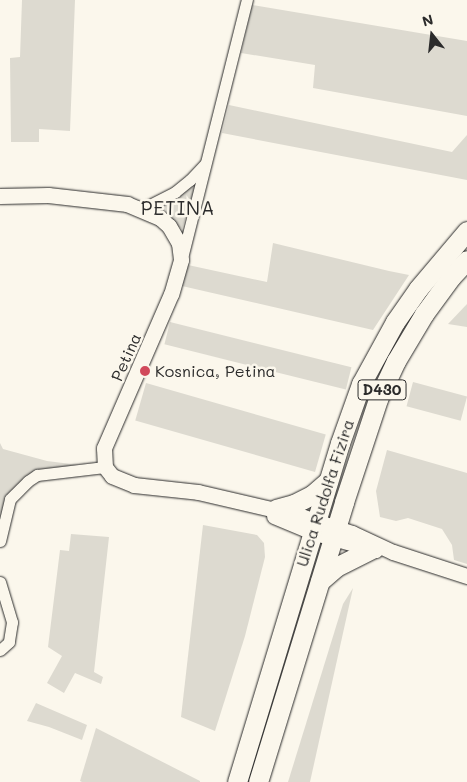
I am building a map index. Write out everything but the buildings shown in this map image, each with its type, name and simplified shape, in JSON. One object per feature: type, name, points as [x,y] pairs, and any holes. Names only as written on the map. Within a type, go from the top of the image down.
[{"type":"main road","name":"Ulica Rudolfa Fizira","points":[[237,782],[328,481],[361,384],[371,363],[418,289],[467,231]]},
{"type":"main road","name":"Ulica Rudolfa Fizira","points":[[258,782],[319,582],[376,408],[396,360],[424,314],[451,277],[467,260]]},
{"type":"main road","points":[[276,509],[294,504],[312,495],[328,481]]},
{"type":"main road","points":[[319,582],[336,566],[372,549]]},
{"type":"street","name":"Petina","points":[[105,467],[104,448],[162,317],[181,260],[246,0]]},
{"type":"street","name":"Petina","points":[[142,209],[175,192],[190,180],[207,161]]},
{"type":"street","points":[[0,196],[32,194],[79,197],[114,202],[142,209],[160,218],[169,226],[179,243],[181,260]]},
{"type":"street","points":[[0,541],[10,499],[28,481],[37,476],[105,467],[112,476],[122,482],[198,492],[276,509],[314,527]]},
{"type":"street","points":[[248,504],[335,533],[372,549],[392,552]]},
{"type":"street","points":[[335,533],[359,536],[392,552],[467,576]]},
{"type":"street","points":[[0,582],[12,622],[8,642],[0,650]]},
{"type":"shaded area","points":[[22,0],[75,0],[70,131],[39,129],[39,142],[11,142],[10,58],[20,57]]},
{"type":"shaded area","points":[[252,5],[467,41],[467,116],[313,88],[315,65],[241,53]]},
{"type":"shaded area","points":[[229,105],[452,152],[467,135],[467,180],[222,133]]},
{"type":"shaded area","points":[[190,187],[195,188],[182,229],[154,207]]},
{"type":"shaded area","points":[[273,243],[409,275],[373,330],[182,286],[188,265],[267,282]]},
{"type":"shaded area","points":[[467,304],[467,327],[448,324]]},
{"type":"shaded area","points":[[170,322],[351,367],[346,390],[164,344]]},
{"type":"shaded area","points":[[413,382],[467,396],[461,421],[407,406]]},
{"type":"shaded area","points":[[146,383],[326,435],[315,472],[135,420]]},
{"type":"shaded area","points":[[0,443],[3,449],[47,461],[79,465],[27,477],[0,523]]},
{"type":"shaded area","points":[[387,450],[467,473],[467,564],[454,560],[452,545],[442,529],[408,518],[396,521],[380,517],[376,491]]},
{"type":"shaded area","points":[[203,525],[257,535],[264,543],[265,557],[245,636],[215,731],[181,717]]},
{"type":"shaded area","points":[[71,534],[109,537],[94,672],[103,677],[101,684],[75,673],[64,693],[47,683],[62,656],[48,647],[60,550],[69,551]]},
{"type":"shaded area","points":[[353,588],[310,782],[288,782],[343,604]]},
{"type":"shaded area","points":[[36,703],[87,725],[82,740],[49,727],[27,721]]},
{"type":"shaded area","points":[[96,728],[200,781],[200,782],[80,781]]},
{"type":"place","name":"Kosnica, Petina","points":[[145,371]]},
{"type":"district","name":"PETINA","points":[[178,208]]}]
